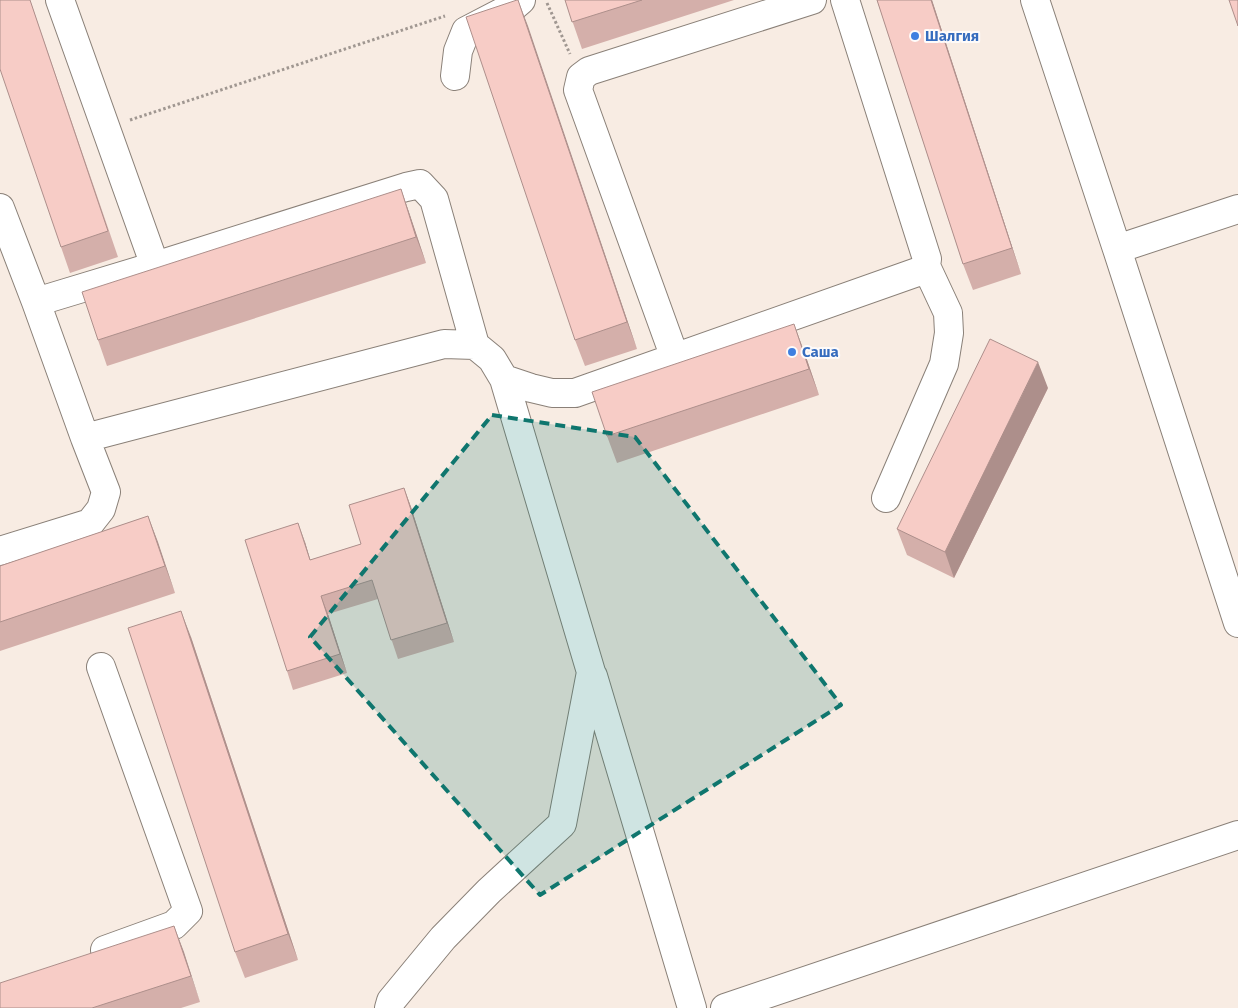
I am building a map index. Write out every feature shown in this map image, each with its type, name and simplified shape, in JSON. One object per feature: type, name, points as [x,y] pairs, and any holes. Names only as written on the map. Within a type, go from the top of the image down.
[{"type":"street","points":[[60,0],[155,266]]},
{"type":"street","points":[[455,76],[458,51],[466,31],[514,6],[521,0]]},
{"type":"street","points":[[675,358],[578,90],[581,77],[589,71],[812,0]]},
{"type":"street","points":[[504,379],[552,393],[575,393],[924,270],[927,259],[845,0]]},
{"type":"street","points":[[1035,0],[1238,623]]},
{"type":"street","points":[[36,302],[420,184],[434,199],[475,345],[492,359],[504,379],[692,1008]]},
{"type":"street","points":[[0,208],[106,492],[102,509],[90,523],[0,551]]},
{"type":"street","points":[[1117,249],[1238,209]]},
{"type":"street","points":[[886,498],[944,364],[949,332],[948,313],[926,266]]},
{"type":"street","points":[[85,438],[444,344],[475,345]]},
{"type":"street","points":[[82,958],[174,925],[188,911],[101,667]]},
{"type":"street","points":[[389,1008],[391,1001],[443,938],[488,891],[562,824],[592,672]]},
{"type":"street","points":[[725,1008],[1238,835]]},
{"type":"path","points":[[546,0],[581,77]]},
{"type":"path","points":[[106,128],[447,16]]},
{"type":"highlighted area","points":[[492,415],[635,437],[841,705],[540,895],[310,637]]},
{"type":"building","points":[[0,0],[30,0],[108,231],[61,247],[0,69]]},
{"type":"building","points":[[518,0],[627,322],[575,340],[466,17]]},
{"type":"building","points":[[565,0],[642,0],[572,22]]},
{"type":"building","points":[[877,0],[931,0],[1012,248],[963,264]]},
{"type":"building","points":[[1229,0],[1238,0],[1238,26]]},
{"type":"building","points":[[401,189],[416,237],[98,340],[82,292]]},
{"type":"building","points":[[794,324],[809,369],[607,436],[592,392]]},
{"type":"building","points":[[990,339],[1038,362],[945,552],[897,529]]},
{"type":"building","points":[[404,488],[447,623],[391,640],[372,580],[321,596],[340,654],[287,671],[245,540],[298,523],[310,560],[361,544],[349,505]]},
{"type":"building","points":[[148,516],[165,566],[0,622],[0,566]]},
{"type":"building","points":[[181,611],[288,934],[235,952],[128,628]]},
{"type":"building","points":[[174,926],[191,976],[92,1008],[0,1008],[0,983]]},
{"type":"place","name":"Шалгия","points":[[915,36]]},
{"type":"place","name":"Саша","points":[[792,352]]}]
